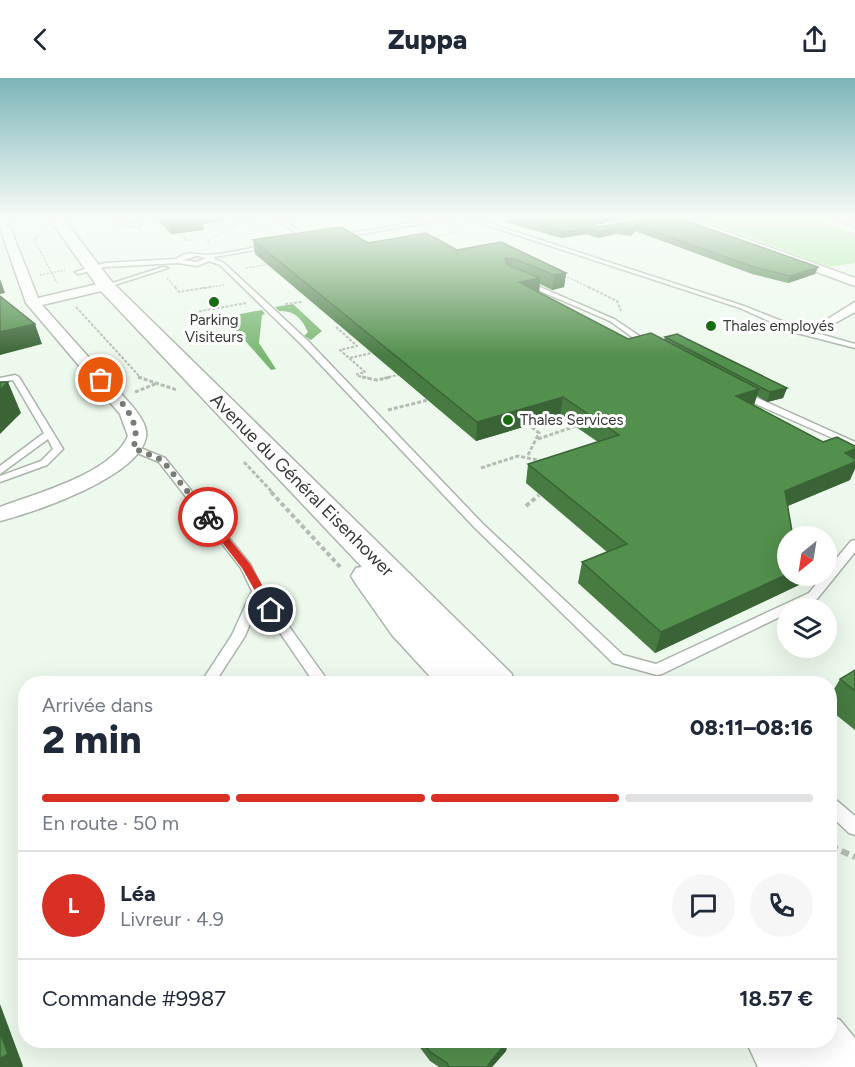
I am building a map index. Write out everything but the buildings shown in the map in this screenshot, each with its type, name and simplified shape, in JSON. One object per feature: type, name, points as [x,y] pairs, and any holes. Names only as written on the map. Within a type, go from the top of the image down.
[{"type":"main road","name":"Avenue du Général Eisenhower","points":[[85,263],[489,676]]},
{"type":"main road","name":"Avenue du Général Eisenhower","points":[[100,281],[143,347],[200,399],[353,560],[405,626],[452,676]]},
{"type":"main road","points":[[781,1048],[796,1067]]},
{"type":"main road","points":[[825,1048],[841,1067]]},
{"type":"street","points":[[0,514],[108,469],[133,448],[137,437],[135,424],[117,398],[33,303],[18,263]]},
{"type":"street","points":[[801,263],[855,282]]},
{"type":"street","points":[[33,303],[100,281]]},
{"type":"street","points":[[828,323],[855,306]]},
{"type":"lane","points":[[100,281],[132,264],[152,263]]},
{"type":"lane","points":[[100,281],[175,263]]},
{"type":"lane","points":[[219,263],[261,300],[485,532],[618,659],[657,670],[813,596],[855,544]]},
{"type":"lane","points":[[607,263],[742,307],[796,330],[855,346]]},
{"type":"lane","points":[[100,281],[132,264]]},
{"type":"lane","points":[[100,281],[144,271],[132,264]]},
{"type":"lane","points":[[518,280],[612,320],[653,347]]},
{"type":"lane","points":[[0,380],[15,376],[58,449],[44,463],[0,479]]},
{"type":"lane","points":[[733,390],[763,406],[822,429],[855,445]]},
{"type":"lane","points":[[0,471],[49,434]]},
{"type":"lane","points":[[133,448],[162,460],[246,567],[258,591],[317,676]]},
{"type":"lane","points":[[212,676],[238,636],[258,591]]},
{"type":"lane","points":[[837,811],[855,827]]},
{"type":"path","points":[[45,263],[50,273],[62,287]]},
{"type":"path","points":[[238,269],[273,263]]},
{"type":"path","points":[[224,266],[165,276],[179,292],[239,282]]},
{"type":"path","points":[[556,272],[617,301],[623,315]]},
{"type":"path","points":[[32,276],[50,273],[100,281]]},
{"type":"path","name":"Avenue du Général Eisenhower","points":[[100,281],[76,308],[90,320],[138,377],[168,385],[183,395]]},
{"type":"path","points":[[190,313],[261,300]]},
{"type":"path","points":[[336,327],[357,346],[340,350],[365,372],[337,378]]},
{"type":"path","points":[[349,358],[372,352]]},
{"type":"path","points":[[354,375],[377,380],[398,375]]},
{"type":"path","points":[[117,398],[159,383]]},
{"type":"path","points":[[372,414],[428,400]]},
{"type":"path","points":[[528,455],[539,433],[529,425]]},
{"type":"path","points":[[538,439],[576,426]]},
{"type":"path","name":"Avenue du Général Eisenhower","points":[[237,455],[347,574]]},
{"type":"path","points":[[481,468],[518,455],[528,455],[546,463]]},
{"type":"path","points":[[526,506],[539,495]]},
{"type":"path","points":[[837,849],[855,857]]},
{"type":"shaded area","points":[[819,263],[854,263],[829,267]]},
{"type":"shaded area","points":[[293,304],[322,331],[311,340],[304,336],[308,332],[297,316],[279,311],[275,307]]},
{"type":"shaded area","points":[[262,310],[265,314],[262,315],[259,343],[276,369],[271,370],[224,317]]},
{"type":"way so far","points":[[101,380],[135,424],[137,437],[133,448],[162,460],[208,517]]},
{"type":"place","name":"Parking Visiteurs","points":[[214,302]]},
{"type":"place","name":"Thales employés","points":[[711,326]]},
{"type":"place","name":"Thales Services","points":[[508,420]]},
{"type":"route","points":[[208,517],[246,567],[271,610]]}]
